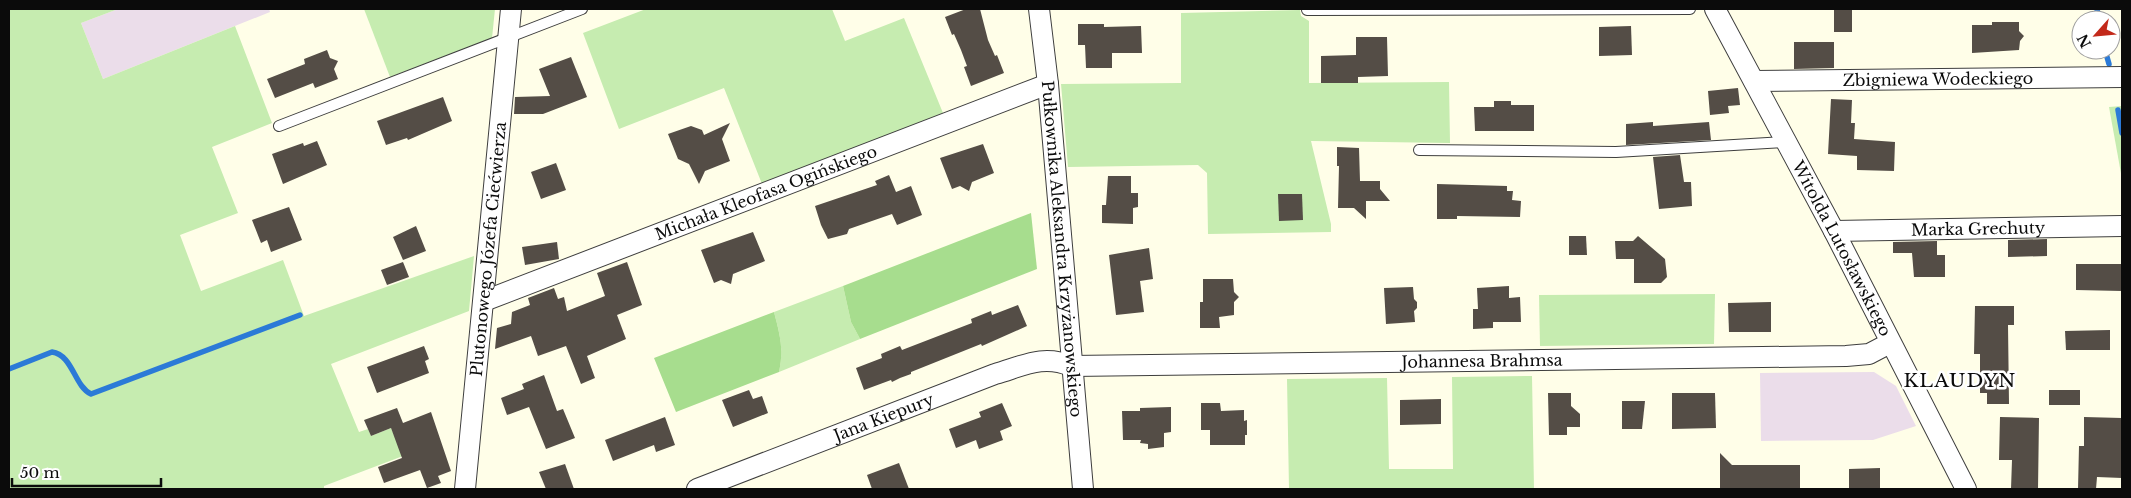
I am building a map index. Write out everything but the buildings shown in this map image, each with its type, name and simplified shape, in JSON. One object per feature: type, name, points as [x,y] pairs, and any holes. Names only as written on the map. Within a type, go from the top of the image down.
[{"type":"street","name":"Plutonowego Józefa Ciećwierza","points":[[465,489],[511,9]]},
{"type":"street","name":"Pułkownika Aleksandra Krzyżanowskiego","points":[[1039,9],[1048,84],[1083,489]]},
{"type":"street","name":"Witolda Lutosławskiego","points":[[1715,9],[1834,231],[1966,489]]},
{"type":"street","name":"Zbigniewa Wodeckiego","points":[[1754,81],[2122,77]]},
{"type":"street","name":"Michała Kleofasa Ogińskiego","points":[[484,301],[1048,84]]},
{"type":"street","name":"Marka Grechuty","points":[[1834,231],[2122,226]]},
{"type":"street","name":"Johannesa Brahmsa","points":[[1072,366],[1846,356],[1868,354],[1890,343]]},
{"type":"street","name":"Jana Kiepury","points":[[697,489],[995,374],[1040,361],[1058,360],[1072,366]]},
{"type":"lane","points":[[279,126],[582,9]]},
{"type":"lane","points":[[1308,10],[1690,9]]},
{"type":"lane","points":[[1419,150],[1616,152],[1786,142]]},
{"type":"shaded area","points":[[118,9],[269,9],[270,12],[103,79],[81,23]]},
{"type":"shaded area","points":[[1874,372],[1896,386],[1916,426],[1873,440],[1761,441],[1760,373]]},
{"type":"green space","points":[[9,9],[118,9],[81,23],[103,79],[235,26],[272,123],[212,147],[238,213],[180,235],[201,291],[283,260],[304,316],[474,256],[469,311],[331,364],[359,432],[368,429],[371,436],[391,428],[403,456],[324,486],[324,489],[9,489]]},
{"type":"green space","points":[[364,9],[495,9],[492,38],[390,77]]},
{"type":"green space","points":[[646,9],[832,9],[845,41],[904,18],[943,113],[762,184],[724,88],[619,129],[583,33]]},
{"type":"green space","points":[[1300,10],[1301,16],[1309,21],[1309,83],[1449,82],[1450,143],[1311,141],[1331,224],[1331,232],[1208,234],[1207,173],[1198,165],[1068,167],[1061,84],[1181,83],[1181,13]]},
{"type":"green space","points":[[2122,106],[2122,179],[2109,107]]},
{"type":"green space","points":[[1031,213],[1037,269],[860,339],[851,322],[843,286]]},
{"type":"green space","points":[[843,286],[851,322],[860,339],[779,372],[781,342],[774,312]]},
{"type":"green space","points":[[1715,294],[1714,344],[1540,346],[1539,295]]},
{"type":"green space","points":[[774,312],[781,342],[779,372],[676,412],[654,358]]},
{"type":"green space","points":[[1532,376],[1534,489],[1289,489],[1287,379],[1387,378],[1389,469],[1453,469],[1452,377]]},
{"type":"waterway","points":[[2108,60],[2109,64]]},
{"type":"waterway","points":[[2118,110],[2122,133]]},
{"type":"waterway","points":[[9,369],[52,352],[59,354],[69,364],[85,390],[91,394],[300,315]]},
{"type":"district","name":"KLAUDYN","points":[[1960,380]]}]
